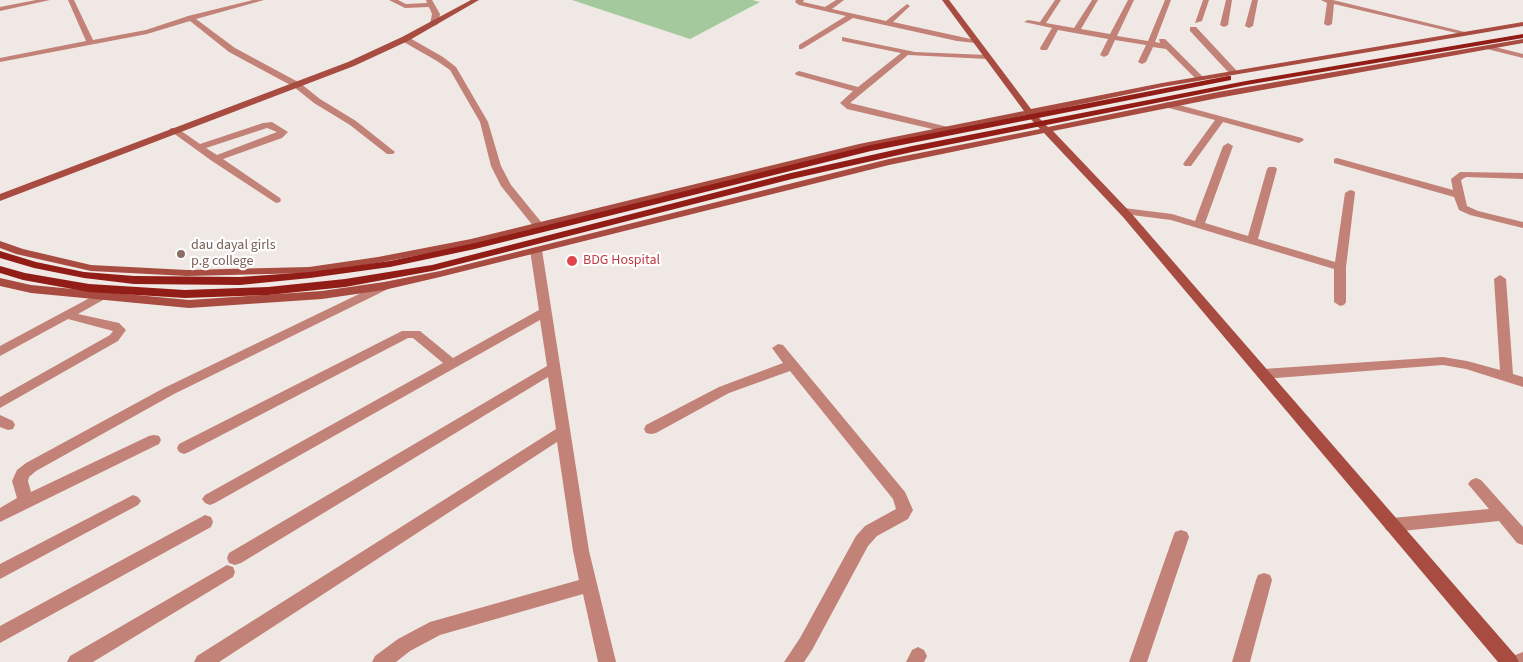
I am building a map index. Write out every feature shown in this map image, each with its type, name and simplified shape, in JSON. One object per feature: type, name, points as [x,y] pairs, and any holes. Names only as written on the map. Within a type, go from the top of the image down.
[{"type":"main road","points":[[0,198],[174,130],[297,85],[406,39],[476,0]]},
{"type":"main road","points":[[945,0],[1029,112],[1124,211],[1510,662]]},
{"type":"main road","points":[[0,254],[34,265],[84,275],[134,280],[240,281],[310,275],[390,264],[475,246],[870,148],[1232,74],[1523,24]]},
{"type":"main road","points":[[0,244],[20,252],[91,268],[187,273],[309,270],[378,260],[471,242],[764,168],[945,129],[1200,78],[1523,30]]},
{"type":"main road","points":[[0,269],[23,276],[89,288],[185,294],[268,291],[345,283],[432,268],[791,176],[912,149],[1246,83],[1523,36]]},
{"type":"main road","points":[[0,282],[31,289],[99,297],[189,304],[322,295],[384,286],[440,274],[889,162],[1168,106],[1523,42]]},
{"type":"street","points":[[0,9],[47,0]]},
{"type":"street","points":[[71,0],[92,43]]},
{"type":"street","points":[[0,60],[147,32],[191,18],[261,0]]},
{"type":"street","points":[[392,0],[405,6],[430,3],[436,14],[434,24]]},
{"type":"street","points":[[801,0],[798,2],[801,4],[851,16],[957,39],[976,41]]},
{"type":"street","points":[[826,10],[841,0]]},
{"type":"street","points":[[1041,25],[1058,0]]},
{"type":"street","points":[[1076,31],[1094,0]]},
{"type":"street","points":[[1104,55],[1131,0]]},
{"type":"street","points":[[1142,62],[1168,0]]},
{"type":"street","points":[[1198,21],[1206,0]]},
{"type":"street","points":[[1224,25],[1229,0]]},
{"type":"street","points":[[1249,26],[1254,0]]},
{"type":"street","points":[[1328,24],[1327,1],[1465,33]]},
{"type":"street","points":[[887,24],[907,6]]},
{"type":"street","points":[[802,47],[851,16]]},
{"type":"street","points":[[191,18],[232,50],[297,85],[317,101],[353,123],[390,152]]},
{"type":"street","points":[[1028,22],[1168,47]]},
{"type":"street","points":[[1044,48],[1056,27]]},
{"type":"street","points":[[1193,29],[1232,74]]},
{"type":"street","points":[[1154,34],[1200,78]]},
{"type":"street","points":[[406,39],[453,69],[484,122],[496,166],[506,186],[538,225]]},
{"type":"street","points":[[845,39],[906,53],[987,57]]},
{"type":"street","points":[[1490,47],[1523,56]]},
{"type":"street","points":[[906,53],[845,101],[846,105],[945,129]]},
{"type":"street","points":[[799,73],[858,90]]},
{"type":"street","points":[[1168,106],[1299,140]]},
{"type":"street","points":[[1188,164],[1221,119]]},
{"type":"street","points":[[200,148],[266,125],[272,125],[283,132],[279,136],[215,159]]},
{"type":"street","points":[[174,130],[276,200]]},
{"type":"street","points":[[1199,225],[1228,146]]},
{"type":"street","points":[[1337,161],[1459,195]]},
{"type":"street","points":[[1252,242],[1272,169]]},
{"type":"street","points":[[1523,176],[1460,175],[1456,178],[1461,205],[1468,211],[1523,225]]},
{"type":"street","points":[[1340,302],[1340,267],[1350,193]]},
{"type":"street","points":[[1124,211],[1162,215],[1340,267]]},
{"type":"street","points":[[536,250],[576,522],[588,585],[607,662]]},
{"type":"street","points":[[1500,279],[1507,377]]},
{"type":"street","points":[[24,502],[25,497],[20,480],[22,474],[31,467],[170,391],[384,286]]},
{"type":"street","points":[[0,352],[99,297]]},
{"type":"street","points":[[210,499],[545,312]]},
{"type":"street","points":[[0,403],[114,338],[120,330],[115,326],[67,315]]},
{"type":"street","points":[[184,448],[406,334],[416,334],[452,364]]},
{"type":"street","points":[[778,348],[900,496],[904,510],[902,514],[871,531],[862,541],[806,644],[792,662]]},
{"type":"street","points":[[1263,374],[1443,361],[1468,365],[1523,382]]},
{"type":"street","points":[[651,430],[724,390],[792,365]]},
{"type":"street","points":[[76,662],[554,368]]},
{"type":"street","points":[[203,662],[262,626],[563,431]]},
{"type":"street","points":[[0,516],[24,502],[154,440]]},
{"type":"street","points":[[1476,484],[1523,538]]},
{"type":"street","points":[[0,572],[133,501]]},
{"type":"street","points":[[1392,525],[1504,514]]},
{"type":"street","points":[[0,635],[205,522]]},
{"type":"street","points":[[1138,662],[1181,537]]},
{"type":"street","points":[[1241,662],[1264,580]]},
{"type":"street","points":[[381,662],[404,644],[436,628],[588,585]]},
{"type":"street","points":[[1519,662],[1523,661]]},
{"type":"green space","points":[[572,0],[752,0],[760,2],[690,39]]},
{"type":"place","name":"dau dayal girls p.g college","points":[[181,254]]},
{"type":"place","name":"BDG Hospital","points":[[572,261]]}]
